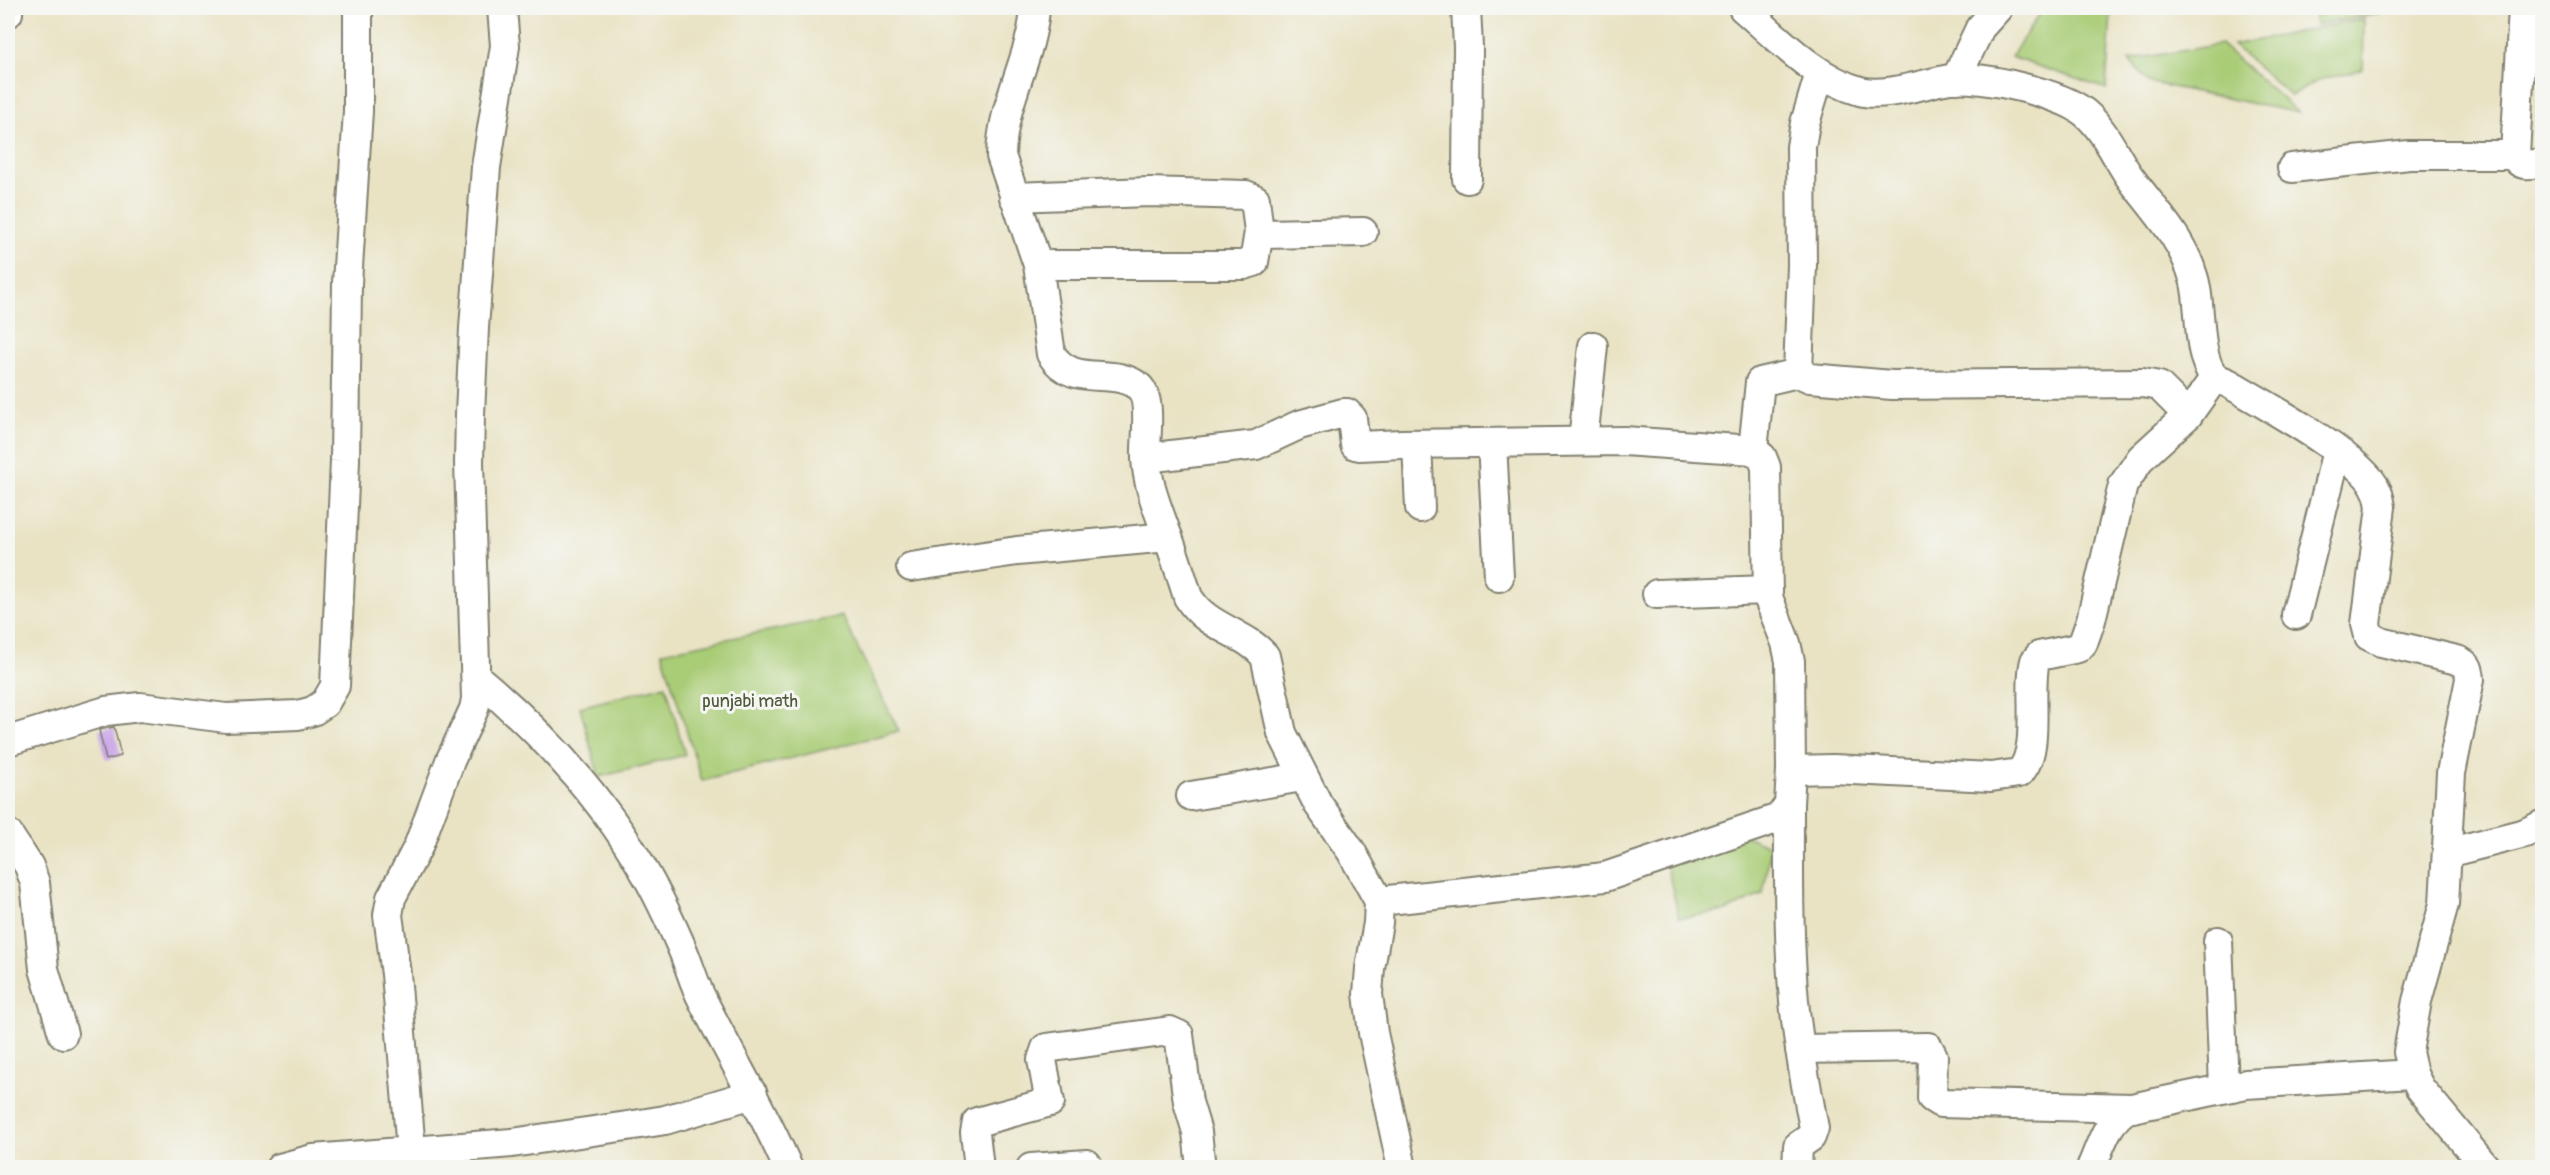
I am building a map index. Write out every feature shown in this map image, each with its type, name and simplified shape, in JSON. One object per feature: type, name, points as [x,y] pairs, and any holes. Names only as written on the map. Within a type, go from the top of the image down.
[{"type":"street","points":[[8,8],[8,13]]},
{"type":"street","points":[[8,741],[106,711],[140,707],[226,718],[298,715],[313,711],[325,703],[335,686],[345,461],[347,283],[358,111],[358,8]]},
{"type":"street","points":[[411,1150],[396,974],[388,915],[391,898],[418,847],[450,761],[474,709],[476,677],[469,462],[472,360],[486,167],[505,46],[502,8]]},
{"type":"street","points":[[1035,8],[1034,26],[1009,100],[1001,141],[1005,171],[1038,265],[1052,354],[1058,365],[1069,372],[1128,381],[1140,387],[1146,398],[1146,458],[1149,484],[1188,597],[1194,608],[1204,618],[1257,647],[1265,656],[1281,734],[1302,777],[1351,851],[1379,901],[1368,994],[1373,1033],[1402,1167]]},
{"type":"street","points":[[1466,8],[1467,179]]},
{"type":"street","points":[[1743,8],[1820,73],[1862,92],[1891,91],[1956,79],[2008,84],[2066,101],[2084,113],[2097,126],[2128,175],[2173,233],[2186,254],[2195,280],[2206,362],[2215,377],[2337,451],[2369,478],[2376,489],[2381,507],[2366,624],[2369,636],[2381,642],[2457,660],[2465,663],[2469,669],[2470,679],[2451,773],[2444,903],[2417,1001],[2408,1052],[2413,1074],[2420,1088],[2486,1167]]},
{"type":"street","points":[[1956,79],[1980,28],[1998,8]]},
{"type":"street","points":[[2523,8],[2515,155],[2517,162],[2521,165],[2542,163]]},
{"type":"street","points":[[1798,373],[1802,147],[1805,123],[1820,73]]},
{"type":"street","points":[[2292,168],[2409,155],[2515,155]]},
{"type":"street","points":[[1014,197],[1177,191],[1246,195],[1256,199],[1258,232],[1254,262],[1244,266],[1038,265]]},
{"type":"street","points":[[1258,232],[1269,234],[1363,232]]},
{"type":"street","points":[[1583,441],[1593,346]]},
{"type":"street","points":[[1753,450],[1760,382],[1798,373],[1809,378],[1892,385],[2143,383],[2158,386],[2187,415]]},
{"type":"street","points":[[1791,770],[1833,769],[1991,777],[2019,773],[2028,760],[2034,661],[2039,656],[2078,648],[2084,643],[2123,485],[2141,458],[2187,415],[2215,377]]},
{"type":"street","points":[[1146,458],[1256,445],[1308,422],[1343,413],[1347,413],[1352,418],[1355,444],[1367,446],[1624,441],[1753,450],[1762,457],[1766,467],[1768,590],[1790,662],[1789,885],[1794,999],[1814,1128],[1811,1137],[1798,1146],[1797,1167]]},
{"type":"street","points":[[1492,443],[1499,577]]},
{"type":"street","points":[[1416,444],[1420,508]]},
{"type":"street","points":[[2296,615],[2337,451]]},
{"type":"street","points":[[910,567],[1017,551],[1168,537]]},
{"type":"street","points":[[1657,594],[1768,590]]},
{"type":"street","points":[[476,677],[513,708],[567,764],[616,826],[647,876],[682,946],[702,999],[753,1094],[788,1167]]},
{"type":"street","points":[[1191,796],[1302,777]]},
{"type":"street","points":[[1379,901],[1605,877],[1779,818],[1790,804]]},
{"type":"street","points":[[2447,853],[2525,833],[2542,825]]},
{"type":"street","points":[[8,834],[29,866],[35,883],[44,969],[63,1034]]},
{"type":"street","points":[[2218,941],[2224,1087]]},
{"type":"street","points":[[979,1167],[975,1133],[977,1122],[1050,1102],[1042,1060],[1046,1048],[1174,1031],[1179,1035],[1188,1102],[1197,1132],[1202,1167]]},
{"type":"street","points":[[1800,1049],[1928,1047],[1933,1056],[1932,1098],[1940,1103],[2132,1108]]},
{"type":"street","points":[[2091,1167],[2109,1126],[2117,1115],[2132,1108],[2224,1087],[2271,1081],[2413,1074]]},
{"type":"street","points":[[280,1167],[313,1160],[411,1150],[461,1158],[512,1143],[664,1120],[753,1094]]},
{"type":"street","points":[[1031,1167],[1087,1164]]},
{"type":"green space","points":[[2043,8],[2101,8],[2111,15],[2106,89],[2011,57]]},
{"type":"green space","points":[[2314,8],[2383,8],[2378,14],[2316,25]]},
{"type":"green space","points":[[2364,19],[2363,69],[2319,80],[2291,96],[2233,45]]},
{"type":"green space","points":[[2221,44],[2298,113],[2148,82],[2129,60]]},
{"type":"green space","name":"punjabi math","points":[[842,616],[899,731],[702,781],[662,652]]},
{"type":"green space","points":[[666,685],[685,755],[599,777],[580,707]]},
{"type":"green space","points":[[1746,836],[1771,847],[1763,894],[1726,911],[1679,918],[1666,862]]},
{"type":"building","points":[[114,727],[121,756],[106,760],[99,730]]}]
